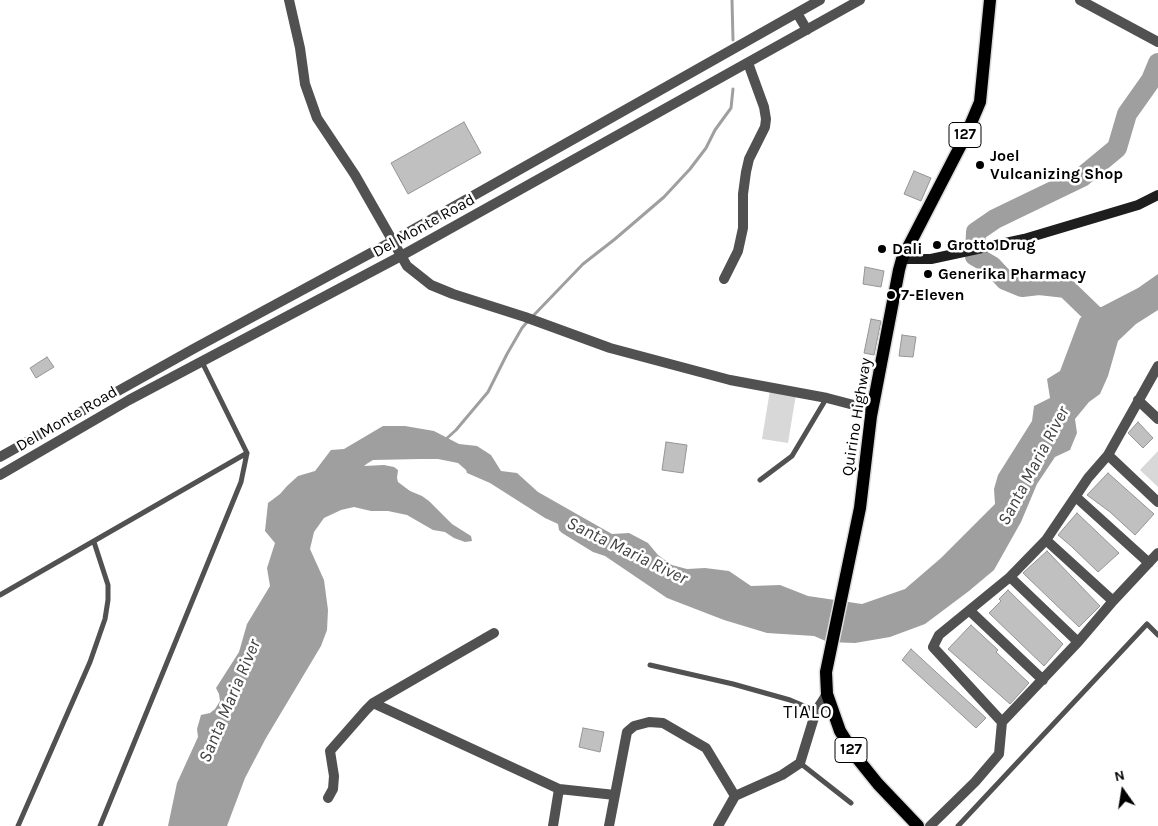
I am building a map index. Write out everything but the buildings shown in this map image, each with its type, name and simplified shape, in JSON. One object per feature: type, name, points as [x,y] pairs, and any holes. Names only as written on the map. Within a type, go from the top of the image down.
[{"type":"main road","name":"Quirino Highway","points":[[918,826],[878,784],[857,758],[840,731],[827,694],[826,672],[860,508],[873,410],[902,259],[966,135],[980,102],[990,0]]},
{"type":"street","points":[[289,0],[300,48],[305,84],[317,118],[355,175],[401,256],[411,270],[431,285],[610,348],[711,375],[827,398],[873,410]]},
{"type":"street","name":"Del Monte Road","points":[[0,457],[392,241],[820,0]]},
{"type":"street","name":"Del Monte Road","points":[[0,475],[129,400],[401,256],[860,0]]},
{"type":"street","points":[[1080,0],[1158,42]]},
{"type":"street","points":[[798,13],[807,30]]},
{"type":"street","points":[[724,279],[738,251],[743,228],[743,194],[746,172],[749,159],[765,127],[766,119],[748,63]]},
{"type":"street","points":[[902,259],[931,259],[1024,239],[1138,205],[1158,195]]},
{"type":"street","points":[[195,348],[202,362]]},
{"type":"street","points":[[1002,722],[933,647],[939,635],[1010,577],[1046,540],[1088,478],[1108,455],[1158,366]]},
{"type":"street","points":[[1138,400],[1158,419]]},
{"type":"street","points":[[1108,455],[1158,502]]},
{"type":"street","points":[[1076,496],[1149,563]]},
{"type":"street","points":[[1046,540],[1112,601]]},
{"type":"street","points":[[930,826],[975,782],[999,754],[1002,722],[1043,680],[1112,601],[1158,553]]},
{"type":"street","points":[[1010,577],[1078,642]]},
{"type":"street","points":[[970,611],[1043,680]]},
{"type":"street","points":[[328,798],[333,789],[334,776],[330,756],[332,747],[373,703],[494,633]]},
{"type":"street","points":[[718,826],[735,796],[782,775],[800,764],[816,711],[827,694]]},
{"type":"street","points":[[373,703],[559,789],[615,795]]},
{"type":"street","points":[[609,826],[627,732],[634,726],[649,722],[662,723],[706,748],[735,796]]},
{"type":"street","points":[[553,826],[559,789]]},
{"type":"lane","points":[[100,826],[241,482],[247,453],[202,362]]},
{"type":"lane","points":[[760,480],[792,456],[827,398]]},
{"type":"lane","points":[[0,595],[247,453]]},
{"type":"lane","points":[[18,826],[90,662],[105,619],[108,585],[94,542]]},
{"type":"lane","points":[[958,826],[1147,624],[1158,635]]},
{"type":"lane","points":[[650,664],[790,700],[816,711]]},
{"type":"lane","points":[[800,764],[851,803]]},
{"type":"shaded area","points":[[770,390],[796,394],[788,443],[762,439]]},
{"type":"shaded area","points":[[1158,451],[1158,487],[1140,470]]},
{"type":"water","name":"Santa Maria River","points":[[1158,274],[1158,310],[1136,324],[1118,341],[1108,376],[1100,394],[1089,402],[1075,419],[1077,433],[1070,450],[1055,457],[1037,484],[1021,522],[994,570],[925,624],[890,637],[855,643],[828,642],[814,636],[767,633],[724,620],[667,598],[605,556],[593,552],[562,533],[559,530],[558,524],[545,518],[490,483],[467,473],[458,463],[438,459],[373,460],[364,466],[384,465],[394,467],[398,470],[398,482],[429,501],[452,524],[471,536],[472,541],[465,542],[445,532],[433,530],[407,515],[388,511],[371,511],[354,507],[341,510],[324,518],[314,532],[310,549],[324,580],[328,610],[327,630],[321,646],[266,738],[245,778],[227,826],[168,826],[177,783],[198,737],[197,729],[201,715],[210,713],[220,701],[216,688],[239,652],[247,624],[270,586],[267,568],[275,543],[265,531],[268,503],[298,476],[315,471],[331,450],[344,449],[383,426],[405,426],[434,431],[459,444],[477,446],[491,455],[501,471],[517,473],[538,492],[612,534],[629,533],[648,543],[658,555],[672,565],[687,569],[705,568],[729,571],[751,586],[780,585],[808,596],[862,604],[905,589],[941,558],[995,504],[994,489],[998,475],[1032,421],[1034,406],[1050,398],[1047,379],[1060,371],[1080,318],[1138,288]]},
{"type":"waterway","points":[[732,0],[733,40]]},
{"type":"waterway","points":[[1111,320],[1095,316],[1066,288],[1039,285],[1022,287],[1005,280],[992,266],[975,256],[976,232],[995,219],[1082,177],[1117,148],[1127,114],[1151,80],[1158,63]]},
{"type":"waterway","points":[[533,316],[583,264],[664,197],[690,169],[706,148],[715,130],[731,108],[733,89]]},
{"type":"waterway","points":[[445,440],[456,430],[488,392],[507,354],[528,321]]},
{"type":"place","name":"Joel Vulcanizing Shop","points":[[980,165]]},
{"type":"place","name":"Grotto Drug","points":[[937,245]]},
{"type":"place","name":"Dali","points":[[882,249]]},
{"type":"place","name":"Generika Pharmacy","points":[[928,274]]},
{"type":"place","name":"7-Eleven","points":[[891,295]]},
{"type":"district","name":"TIALO","points":[[808,713]]}]
